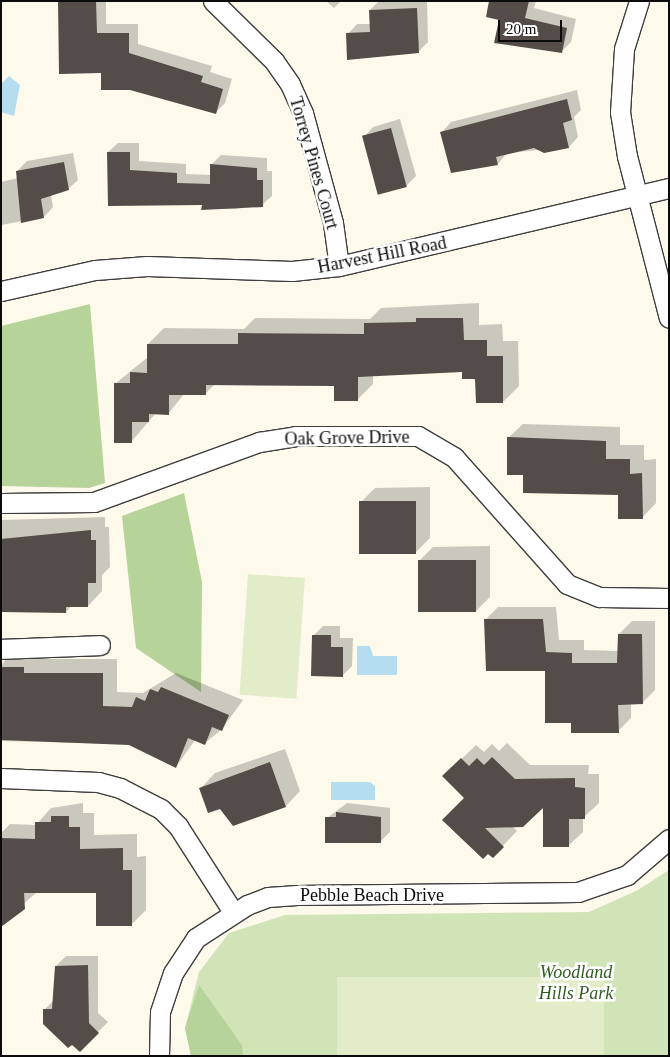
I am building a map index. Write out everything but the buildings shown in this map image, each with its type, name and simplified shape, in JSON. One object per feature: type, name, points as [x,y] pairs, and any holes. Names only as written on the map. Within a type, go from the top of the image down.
[{"type":"street","name":"Torrey Pines Court","points":[[213,1],[274,60],[290,84],[303,113],[333,223],[339,266]]},
{"type":"street","points":[[639,1],[619,85],[626,156],[669,318]]},
{"type":"street","name":"Harvest Hill Road","points":[[1,291],[95,270],[147,266],[292,270],[339,266],[637,194],[669,188]]},
{"type":"street","name":"Oak Grove Drive","points":[[1,503],[107,499],[259,442],[294,436],[418,436],[454,457],[567,584],[600,597],[669,598]]},
{"type":"street","points":[[1,649],[100,646]]},
{"type":"street","points":[[1,778],[98,782],[120,788],[161,809],[178,826],[233,912]]},
{"type":"street","name":"Pebble Beach Drive","points":[[158,1056],[160,1012],[173,973],[196,938],[233,912],[268,897],[297,895],[578,892],[627,875],[669,839]]},
{"type":"green space","points":[[90,304],[105,483],[89,488],[1,486],[1,326]]},
{"type":"green space","points":[[184,493],[202,582],[201,692],[136,648],[122,516]]},
{"type":"green space","points":[[248,574],[305,578],[296,699],[240,695]]},
{"type":"green space","name":"Woodland Hills Park","points":[[669,870],[669,1056],[191,1056],[185,1028],[199,972],[229,933],[285,915],[589,912],[638,890]]},
{"type":"green space","points":[[337,977],[604,977],[604,1056],[337,1056]]},
{"type":"green space","points":[[199,985],[242,1045],[243,1056],[191,1056],[185,1028]]},
{"type":"water","points":[[9,76],[20,85],[14,116],[1,112],[1,84]]},
{"type":"water","points":[[357,646],[370,646],[373,656],[397,656],[397,675],[357,675]]},
{"type":"water","points":[[331,782],[370,782],[375,786],[375,800],[331,800]]}]
